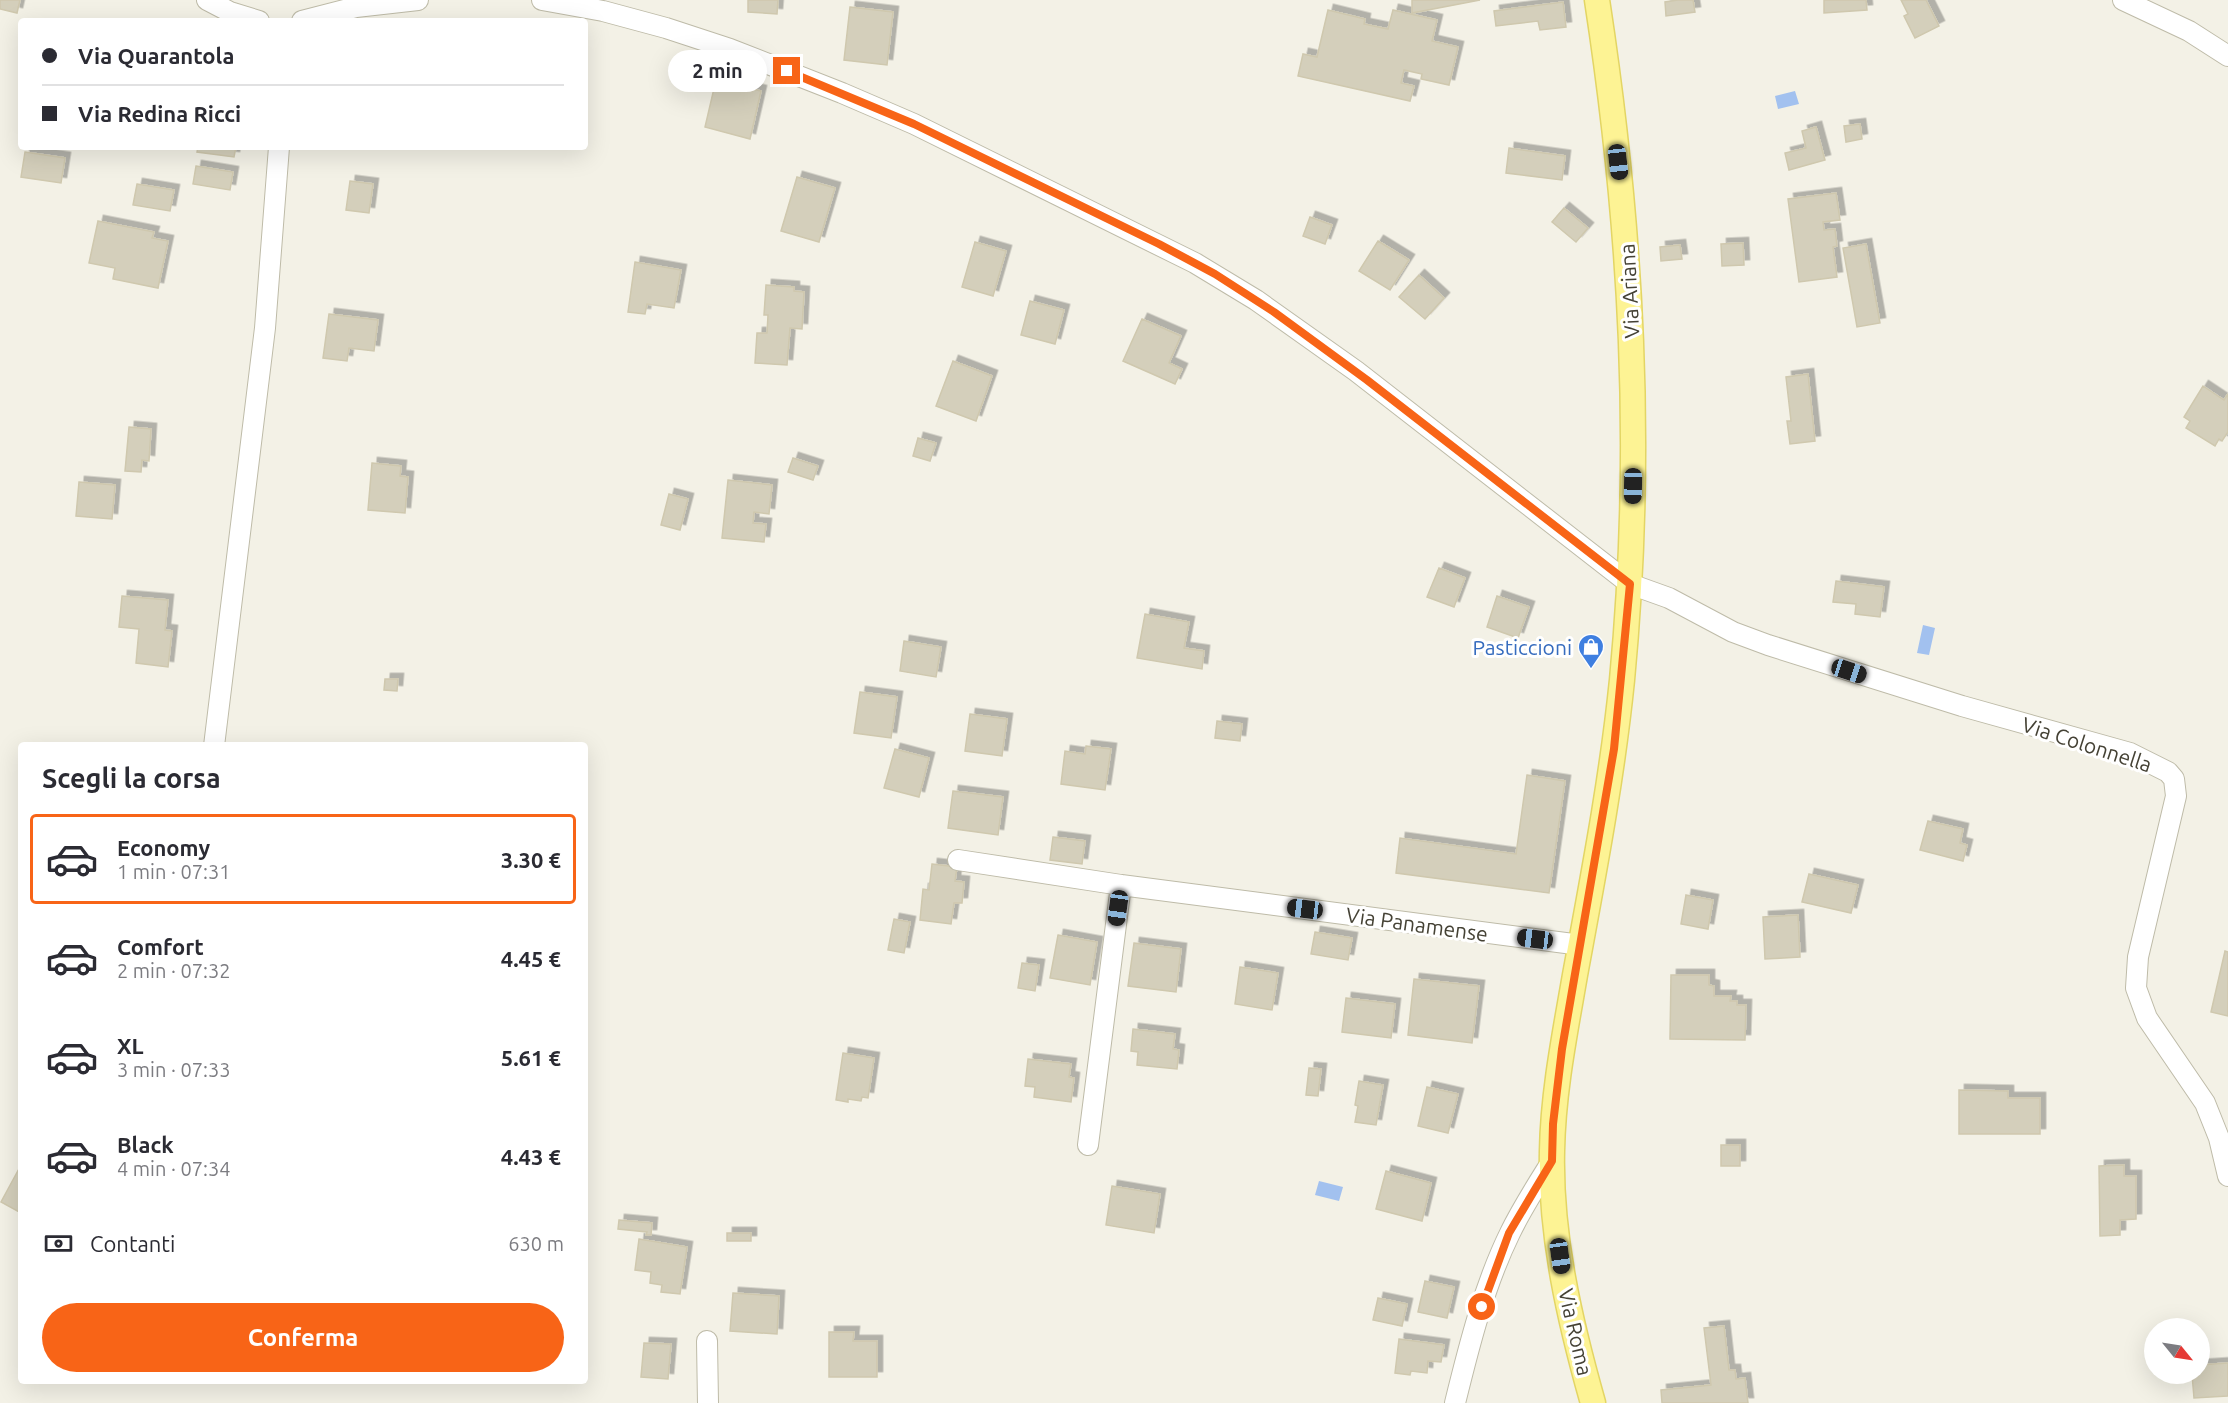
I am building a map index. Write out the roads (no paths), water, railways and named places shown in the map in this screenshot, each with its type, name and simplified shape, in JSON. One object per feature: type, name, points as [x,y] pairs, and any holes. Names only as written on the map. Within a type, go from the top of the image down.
[{"type":"main road","name":"Via Ariana","points":[[1597,0],[1621,182],[1630,293],[1634,426],[1630,584]]},
{"type":"main road","name":"Via Roma","points":[[1593,1403],[1562,1268],[1554,1209],[1553,1124],[1560,1062],[1614,749],[1630,584]]},
{"type":"street","points":[[207,0],[230,12],[249,18]]},
{"type":"street","points":[[314,18],[356,7],[418,0]]},
{"type":"street","points":[[542,0],[603,11],[666,28],[730,49],[833,89],[914,124],[1195,263],[1256,300],[1356,371],[1630,584]]},
{"type":"street","points":[[2123,0],[2188,31],[2228,56]]},
{"type":"street","points":[[214,742],[262,351],[273,246],[279,150]]},
{"type":"street","name":"Via Colonnella","points":[[1630,584],[1668,598],[1733,632],[1762,643],[1962,706],[2114,748],[2157,765],[2172,775],[2176,796],[2138,957],[2136,988],[2147,1018],[2208,1110],[2219,1138],[2228,1176]]},
{"type":"street","name":"Via Panamense","points":[[958,860],[1121,885],[1581,945]]},
{"type":"street","points":[[1088,1145],[1121,885]]},
{"type":"street","points":[[1455,1403],[1476,1323],[1501,1252],[1518,1216],[1552,1161]]},
{"type":"street","points":[[707,1341],[708,1403]]},
{"type":"water","points":[[1795,91],[1799,104],[1778,109],[1775,96]]},
{"type":"water","points":[[1923,625],[1935,628],[1929,655],[1917,653]]},
{"type":"water","points":[[1319,1181],[1343,1187],[1339,1201],[1315,1195]]},
{"type":"place","name":"Pasticcioni","points":[[1591,670]]}]
